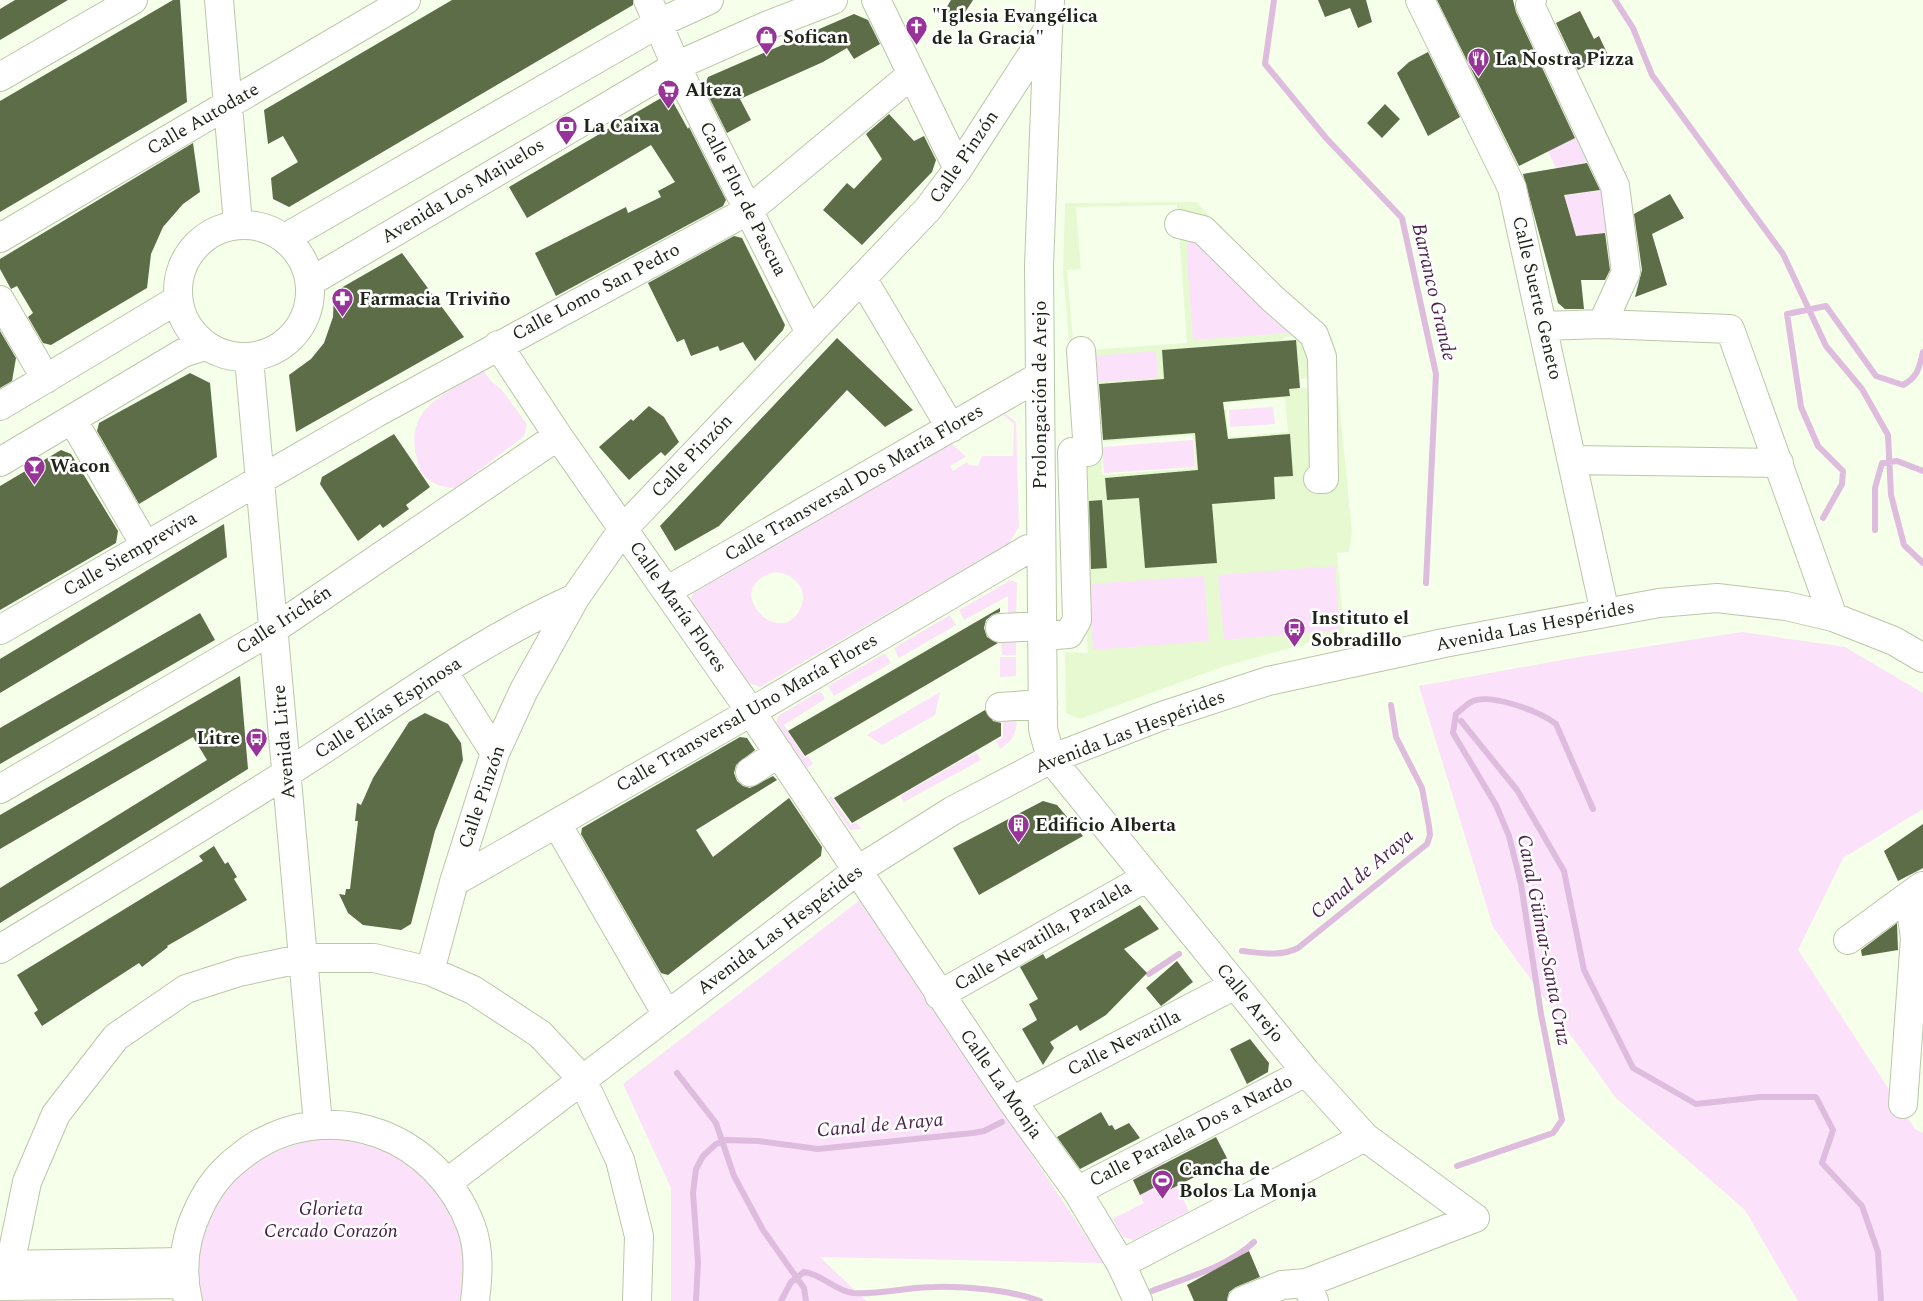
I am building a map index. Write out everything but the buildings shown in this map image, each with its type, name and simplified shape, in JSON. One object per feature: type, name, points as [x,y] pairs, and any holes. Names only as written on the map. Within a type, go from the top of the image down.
[{"type":"street","points":[[0,77],[133,0]]},
{"type":"street","points":[[218,0],[238,224]]},
{"type":"street","name":"Calle Autodate","points":[[0,238],[406,0]]},
{"type":"street","points":[[285,238],[653,11],[709,0]]},
{"type":"street","name":"Avenida Los Majuelos","points":[[310,282],[676,66],[766,26],[834,0]]},
{"type":"street","points":[[876,0],[958,169]]},
{"type":"street","name":"Calle Pinzón","points":[[430,971],[454,882],[495,753],[524,690],[575,598],[623,529],[928,209],[958,169],[1048,30],[1050,0]]},
{"type":"street","name":"Calle Suerte Geneto","points":[[1420,0],[1512,188],[1605,613]]},
{"type":"street","points":[[1532,0],[1530,5],[1616,186],[1626,272],[1602,324]]},
{"type":"street","name":"Calle Flor de Pascua","points":[[653,11],[676,66],[810,333]]},
{"type":"street","name":"Prolongación de Arejo","points":[[1048,30],[1039,266],[1043,729],[1051,759]]},
{"type":"street","name":"Calle Lomo San Pedro","points":[[260,479],[498,345],[749,210],[911,75]]},
{"type":"street","points":[[238,224],[263,227],[285,238],[299,254],[310,282],[310,302],[300,328],[281,347],[248,359],[230,357],[205,346],[185,321],[177,300],[178,282],[187,255],[209,234],[238,224]]},
{"type":"street","points":[[1179,224],[1202,230],[1272,298],[1314,335],[1322,357],[1323,379],[1324,479],[1318,479]]},
{"type":"street","points":[[862,278],[951,428]]},
{"type":"street","points":[[0,300],[46,379]]},
{"type":"street","points":[[0,406],[177,300]]},
{"type":"street","points":[[1543,326],[1602,324],[1730,328],[1833,618]]},
{"type":"street","name":"Calle María Flores","points":[[498,345],[558,436],[668,590],[858,870]]},
{"type":"street","points":[[0,462],[184,353],[205,346]]},
{"type":"street","points":[[1000,628],[1069,634],[1077,620],[1072,452],[1088,452],[1081,351]]},
{"type":"street","name":"Avenida Litre","points":[[248,359],[318,1124]]},
{"type":"street","name":"Calle Transversal Dos María Flores","points":[[668,590],[1040,376]]},
{"type":"street","points":[[72,419],[145,545]]},
{"type":"street","name":"Calle Irichén","points":[[0,789],[274,629],[558,436]]},
{"type":"street","points":[[1573,460],[1779,463]]},
{"type":"street","name":"Calle Siempreviva","points":[[0,630],[260,479]]},
{"type":"street","name":"Calle Transversal Uno María Flores","points":[[454,882],[751,712],[1028,549],[1041,549]]},
{"type":"street","name":"Calle Elías Espinosa","points":[[0,949],[287,773],[442,671],[540,613],[575,598]]},
{"type":"street","name":"Avenida Las Hespérides","points":[[448,1182],[858,870],[952,811],[1051,759],[1159,716],[1268,681],[1444,643],[1659,603],[1717,598],[1786,606],[1833,618],[1894,641],[1923,658]]},
{"type":"street","points":[[442,671],[495,753]]},
{"type":"street","points":[[1000,707],[1043,704]]},
{"type":"street","points":[[750,772],[780,753]]},
{"type":"street","name":"Calle Arejo","points":[[1051,759],[1306,1072],[1364,1137],[1475,1218],[1310,1292]]},
{"type":"street","points":[[557,824],[667,1015]]},
{"type":"street","name":"Calle La Monja","points":[[858,870],[939,994],[1012,1101],[1077,1191],[1121,1264],[1138,1301]]},
{"type":"street","name":"Calle Nevatilla, Paralela","points":[[939,994],[1147,877]]},
{"type":"street","points":[[1848,940],[1916,891]]},
{"type":"street","points":[[1903,1104],[1915,938],[1916,891]]},
{"type":"street","points":[[475,1301],[479,1271],[472,1227],[448,1182],[410,1147],[365,1128],[318,1124],[273,1135],[230,1163],[208,1188],[190,1225],[185,1282],[3,1272],[27,1182],[56,1114],[116,1037],[186,989],[239,972],[304,958],[374,958],[430,971],[473,990],[540,1034],[582,1079],[620,1160],[639,1236],[637,1301]]},
{"type":"street","name":"Calle Nevatilla","points":[[1012,1101],[1236,985]]},
{"type":"street","name":"Calle Paralela Dos a Nardo","points":[[1077,1191],[1306,1072]]},
{"type":"street","points":[[1121,1264],[1364,1137]]},
{"type":"street","points":[[1242,1301],[1282,1285],[1310,1292]]},
{"type":"shaded area","points":[[1196,202],[1333,339],[1352,531],[1349,552],[1337,553],[1344,633],[1222,667],[1080,719],[1066,713],[1065,652],[1088,653],[1080,553],[1079,452],[1063,273],[1065,203]],"holes":[[[1177,205],[1187,343],[1074,351],[1067,270],[1081,269],[1076,207]],[[1295,336],[1299,379],[1314,378],[1315,387],[1289,389],[1289,396],[1206,403],[1208,441],[1293,476],[1274,477],[1275,499],[1212,504],[1217,563],[1145,568],[1139,498],[1107,500],[1105,478],[1198,470],[1195,433],[1101,440],[1097,384],[1164,379],[1162,350],[1284,341],[1284,337]],[[1285,398],[1288,432],[1209,439],[1209,433],[1228,432],[1226,409],[1209,411],[1208,404]],[[1193,435],[1196,468],[1102,475],[1100,442]]]},
{"type":"green space","points":[[1581,135],[1593,161],[1556,168],[1548,151]]},
{"type":"green space","points":[[1602,190],[1611,232],[1576,236],[1564,195]]},
{"type":"green space","points":[[1188,233],[1304,332],[1193,340],[1187,259]]},
{"type":"green space","points":[[1156,351],[1158,378],[1096,382],[1094,356]]},
{"type":"green space","points":[[483,371],[501,389],[527,424],[524,436],[456,488],[434,483],[421,472],[419,466],[415,446],[415,430],[420,417],[440,397]]},
{"type":"green space","points":[[1273,407],[1275,424],[1230,427],[1229,410]]},
{"type":"green space","points":[[1003,412],[1016,422],[1019,527],[1009,543],[760,687],[749,683],[695,606],[691,599],[693,593]],"holes":[[[1002,414],[1014,424],[1013,456],[982,456],[978,466],[969,465],[967,462],[953,471],[950,466],[966,457],[952,444]],[[776,572],[782,573],[798,583],[803,594],[801,607],[792,620],[781,623],[769,620],[759,612],[753,602],[752,590],[759,579]]]},
{"type":"green space","points":[[1193,440],[1195,467],[1104,473],[1102,447]]},
{"type":"green space","points":[[1335,566],[1340,630],[1224,640],[1218,575]]},
{"type":"green space","points":[[1204,576],[1209,641],[1093,650],[1088,584]]},
{"type":"green space","points":[[1011,580],[1017,583],[1016,617],[1008,617],[1008,596],[964,620],[959,610]]},
{"type":"green space","points":[[950,615],[956,625],[899,658],[894,648]]},
{"type":"green space","points":[[1742,632],[1845,647],[1923,693],[1923,809],[1843,858],[1798,950],[1915,1129],[1923,1133],[1923,1301],[1798,1301],[1745,1210],[1616,1098],[1493,927],[1419,686],[1579,657]]},
{"type":"green space","points":[[1001,638],[1016,638],[1016,655],[1002,655]]},
{"type":"green space","points":[[885,653],[891,663],[834,696],[828,686]]},
{"type":"green space","points":[[1000,657],[1016,657],[1016,676],[1000,677]]},
{"type":"green space","points":[[820,691],[825,699],[784,725],[805,758],[808,756],[813,764],[807,768],[776,723],[778,716]]},
{"type":"green space","points":[[940,692],[935,715],[882,745],[867,735]]},
{"type":"green space","points":[[1003,714],[1017,714],[1014,734],[1009,742],[1000,749],[996,741],[1003,737]]},
{"type":"green space","points":[[976,752],[981,760],[904,802],[900,796]]},
{"type":"green space","points":[[831,796],[851,825],[856,822],[861,829],[850,830],[828,798]]},
{"type":"green space","points":[[861,899],[1104,1263],[820,1257],[866,1301],[671,1301],[671,1188],[623,1084]]},
{"type":"green space","name":"Glorieta Cercado Corazón","points":[[318,1139],[340,1139],[376,1146],[394,1154],[426,1179],[450,1212],[458,1231],[463,1250],[465,1270],[461,1301],[201,1301],[198,1271],[201,1241],[209,1218],[220,1198],[234,1180],[251,1166],[271,1154],[293,1145]]},
{"type":"green space","name":"Cancha de Bolos La Monja","points":[[1164,1161],[1189,1211],[1134,1240],[1123,1237],[1112,1219],[1144,1203],[1132,1178]]},
{"type":"waterway","name":"Barranco Grande","points":[[1274,0],[1265,64],[1326,138],[1402,218],[1436,374],[1426,583]]},
{"type":"waterway","points":[[1615,0],[1633,28],[1652,75],[1783,254],[1826,346],[1862,389],[1888,435],[1891,495],[1904,545],[1923,563]]},
{"type":"waterway","name":"Canal de Araya","points":[[1823,518],[1842,484],[1843,471],[1818,446],[1801,407],[1787,314],[1826,306],[1876,376],[1903,385],[1915,375],[1923,352]]},
{"type":"waterway","name":"Canal Güímar-Santa Cruz","points":[[1875,530],[1875,488],[1882,463],[1897,461],[1923,471]]},
{"type":"waterway","name":"Canal Güímar-Santa Cruz","points":[[1457,1166],[1553,1133],[1562,1120],[1541,1014],[1521,884],[1509,836],[1496,805],[1453,733],[1456,714],[1471,702],[1490,700],[1502,701],[1528,709],[1549,719],[1556,724],[1593,809]]},
{"type":"waterway","name":"Canal de Araya","points":[[1242,951],[1284,953],[1298,948],[1427,844],[1430,835],[1422,788],[1396,737],[1391,705]]},
{"type":"waterway","name":"Barranco Grande","points":[[1461,721],[1517,790],[1564,871],[1584,970],[1633,1068],[1696,1104],[1760,1097],[1816,1097],[1833,1130],[1822,1163],[1862,1206],[1878,1252],[1881,1301]]},
{"type":"waterway","name":"Canal de Araya","points":[[1149,974],[1179,954]]},
{"type":"waterway","points":[[677,1073],[716,1123],[734,1176],[763,1230],[804,1288],[806,1301]]},
{"type":"waterway","name":"Canal de Araya","points":[[696,1301],[698,1262],[693,1193],[696,1169],[703,1156],[716,1144],[726,1140],[758,1141],[818,1149],[973,1133],[984,1131],[1002,1122]]},
{"type":"waterway","name":"Canal Güímar-Santa Cruz","points":[[1152,1291],[1219,1265],[1244,1251],[1254,1242]]},
{"type":"waterway","name":"Canal Güímar-Santa Cruz","points":[[781,1301],[791,1282],[804,1272],[811,1273],[846,1292],[853,1293],[873,1293],[924,1287],[960,1287],[1002,1291],[1040,1301]]},
{"type":"place","name":"\"Iglesia Evangélica de la Gracia\"","points":[[916,46]]},
{"type":"place","name":"Sofican","points":[[767,56]]},
{"type":"place","name":"La Nostra Pizza","points":[[1479,78]]},
{"type":"place","name":"Alteza","points":[[669,109]]},
{"type":"place","name":"La Caixa","points":[[567,145]]},
{"type":"place","name":"Farmacia Triviño","points":[[343,318]]},
{"type":"place","name":"Wacon","points":[[34,485]]},
{"type":"place","name":"Instituto el Sobradillo","points":[[1295,648]]},
{"type":"place","name":"Litre","points":[[256,757]]},
{"type":"place","name":"Edificio Alberta","points":[[1019,844]]},
{"type":"place","name":"Cancha de Bolos La Monja","points":[[1163,1199]]}]
